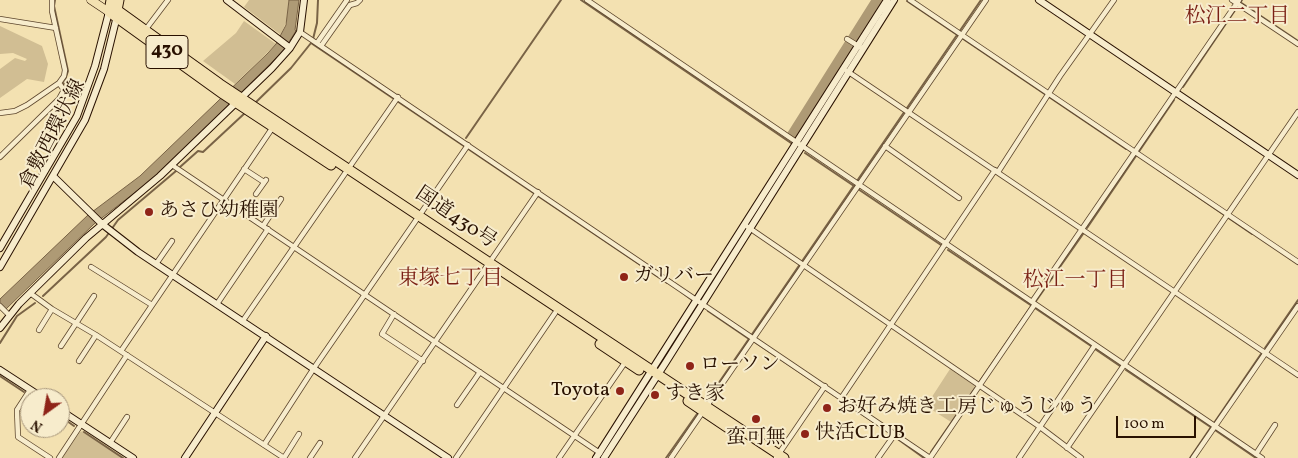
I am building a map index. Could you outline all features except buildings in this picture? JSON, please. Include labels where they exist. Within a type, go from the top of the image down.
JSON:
[{"type":"highway","name":"国道430号","points":[[112,6],[146,29],[226,92]]},
{"type":"highway","name":"国道430号","points":[[112,6],[226,92],[778,457]]},
{"type":"highway","name":"国道430号","points":[[250,108],[273,126],[347,172]]},
{"type":"highway","name":"国道430号","points":[[488,266],[626,361],[654,375]]},
{"type":"main road","points":[[91,0],[112,6]]},
{"type":"street","points":[[0,113],[21,108],[59,84],[65,70],[52,0]]},
{"type":"street","points":[[146,29],[168,0]]},
{"type":"street","points":[[226,0],[289,47]]},
{"type":"street","points":[[0,328],[30,292],[101,223],[172,165],[289,47],[300,32],[304,0]]},
{"type":"street","points":[[316,42],[347,0]]},
{"type":"street","points":[[316,42],[350,5],[357,4],[360,0]]},
{"type":"street","points":[[587,0],[1262,458]]},
{"type":"street","points":[[172,165],[504,388],[602,457],[846,70],[886,0]]},
{"type":"street","points":[[858,46],[894,0]]},
{"type":"street","points":[[910,0],[1226,216],[1298,262]]},
{"type":"street","points":[[671,458],[801,264],[885,146],[906,110],[986,0]]},
{"type":"street","points":[[1039,0],[1298,175]]},
{"type":"street","points":[[842,397],[1114,0]]},
{"type":"street","points":[[1232,0],[1298,44]]},
{"type":"street","points":[[300,32],[824,388],[842,397],[894,436],[930,458],[980,386],[1082,229],[1239,3]]},
{"type":"street","name":"倉敷西環状線","points":[[0,267],[54,177],[85,120],[96,95],[104,69],[112,6]]},
{"type":"street","name":"倉敷西環状線","points":[[0,248],[77,116],[95,66],[112,6]]},
{"type":"street","points":[[0,19],[56,28]]},
{"type":"street","points":[[847,39],[858,46]]},
{"type":"street","points":[[846,70],[1298,374]]},
{"type":"street","points":[[0,157],[59,99],[64,90],[59,84]]},
{"type":"street","points":[[242,322],[397,99]]},
{"type":"street","points":[[1067,448],[1298,112]]},
{"type":"street","points":[[121,351],[273,126]]},
{"type":"street","points":[[885,146],[960,198]]},
{"type":"street","points":[[264,445],[314,368],[467,147]]},
{"type":"street","points":[[244,169],[265,181],[256,194]]},
{"type":"street","points":[[54,177],[110,231],[156,264],[448,458]]},
{"type":"street","points":[[355,458],[537,194]]},
{"type":"street","points":[[263,226],[281,199]]},
{"type":"street","points":[[748,227],[1040,427],[1081,458]]},
{"type":"street","points":[[216,304],[268,229]]},
{"type":"street","points":[[156,264],[172,241]]},
{"type":"street","points":[[91,267],[152,305]]},
{"type":"street","points":[[30,292],[52,310],[96,335],[284,458],[299,434]]},
{"type":"street","points":[[61,346],[94,296]]},
{"type":"street","points":[[0,306],[9,315]]},
{"type":"street","points":[[1193,458],[1298,306]]},
{"type":"street","points":[[39,330],[52,310]]},
{"type":"street","points":[[456,458],[555,313]]},
{"type":"street","points":[[394,314],[382,334],[423,361]]},
{"type":"street","points":[[79,361],[96,335]]},
{"type":"street","points":[[185,458],[266,336]]},
{"type":"street","points":[[1019,458],[1095,345]]},
{"type":"street","points":[[59,458],[127,355]]},
{"type":"street","points":[[559,458],[626,361]]},
{"type":"street","points":[[0,370],[27,388]]},
{"type":"street","points":[[457,405],[480,372]]},
{"type":"street","points":[[778,457],[824,388]]},
{"type":"street","points":[[20,405],[17,410],[18,437],[50,458]]},
{"type":"street","points":[[70,416],[133,458]]},
{"type":"street","points":[[110,443],[127,417]]},
{"type":"street","points":[[1256,454],[1275,425]]},
{"type":"street","points":[[878,458],[894,436]]},
{"type":"street","points":[[310,458],[320,443]]},
{"type":"shaded area","points":[[249,0],[289,0],[288,17],[281,35],[244,7]]},
{"type":"shaded area","points":[[289,0],[299,0],[296,31],[283,51],[159,174],[94,224],[6,309],[0,303],[0,299],[88,215],[140,176],[268,53],[276,44],[286,25]]},
{"type":"shaded area","points":[[244,21],[276,44],[235,84],[203,61],[236,33]]},
{"type":"shaded area","points":[[0,26],[42,46],[48,64],[44,82],[27,79],[0,98],[0,69],[15,58],[25,61],[27,59],[13,53],[0,54]]},
{"type":"shaded area","points":[[950,369],[975,386],[951,422],[926,406]]},
{"type":"shaded area","points":[[83,431],[125,458],[62,458],[80,432]]},
{"type":"waterway","points":[[55,0],[54,6],[68,71],[63,86]]},
{"type":"waterway","points":[[313,39],[317,23],[318,0]]},
{"type":"waterway","points":[[466,138],[561,0]]},
{"type":"waterway","points":[[581,0],[791,143]]},
{"type":"waterway","points":[[792,135],[877,0]]},
{"type":"waterway","points":[[707,400],[981,0]]},
{"type":"waterway","points":[[1183,87],[1242,0]]},
{"type":"waterway","points":[[907,1],[1126,149]]},
{"type":"waterway","points":[[1240,2],[1298,41]]},
{"type":"waterway","points":[[311,43],[667,283]]},
{"type":"waterway","points":[[254,104],[291,68],[311,43]]},
{"type":"waterway","points":[[1087,228],[1174,100]]},
{"type":"waterway","points":[[180,167],[198,151],[203,152],[246,112]]},
{"type":"waterway","points":[[5,150],[14,141]]},
{"type":"waterway","points":[[805,153],[854,186]]},
{"type":"waterway","points":[[1157,169],[1252,234]]},
{"type":"waterway","points":[[43,296],[106,237],[118,220],[176,171]]},
{"type":"waterway","points":[[858,189],[941,245]]},
{"type":"waterway","points":[[1036,301],[1083,234]]},
{"type":"waterway","points":[[948,250],[1032,306]]},
{"type":"waterway","points":[[680,291],[692,300]]},
{"type":"waterway","points":[[1265,348],[1298,300]]},
{"type":"waterway","points":[[0,343],[17,316],[35,303]]},
{"type":"waterway","points":[[980,381],[1032,305]]},
{"type":"waterway","points":[[1035,308],[1091,346]]},
{"type":"waterway","points":[[708,311],[749,339]]},
{"type":"waterway","points":[[753,341],[884,429]]},
{"type":"waterway","points":[[1095,349],[1120,366]]},
{"type":"waterway","points":[[1214,423],[1261,354]]},
{"type":"waterway","points":[[1126,370],[1212,428]]},
{"type":"waterway","points":[[0,376],[20,389]]},
{"type":"waterway","points":[[931,452],[975,388]]},
{"type":"waterway","points":[[666,458],[697,414]]},
{"type":"waterway","points":[[70,423],[74,426]]},
{"type":"waterway","points":[[1190,458],[1211,427]]},
{"type":"waterway","points":[[1215,430],[1256,458]]},
{"type":"waterway","points":[[84,432],[123,458]]},
{"type":"waterway","points":[[888,432],[924,458]]},
{"type":"place","name":"あさひ幼稚園","points":[[149,212]]},
{"type":"place","name":"ガリバー","points":[[624,277]]},
{"type":"place","name":"ローソン","points":[[690,366]]},
{"type":"place","name":"Toyota","points":[[620,391]]},
{"type":"place","name":"すき家","points":[[655,395]]},
{"type":"place","name":"お好み焼き工房じゅうじゅう","points":[[827,408]]},
{"type":"place","name":"蛮可無","points":[[756,419]]},
{"type":"place","name":"快活CLUB","points":[[805,434]]},
{"type":"district","name":"松江二丁目","points":[[1237,18]]},
{"type":"district","name":"東塚七丁目","points":[[450,280]]},
{"type":"district","name":"松江一丁目","points":[[1075,282]]}]
